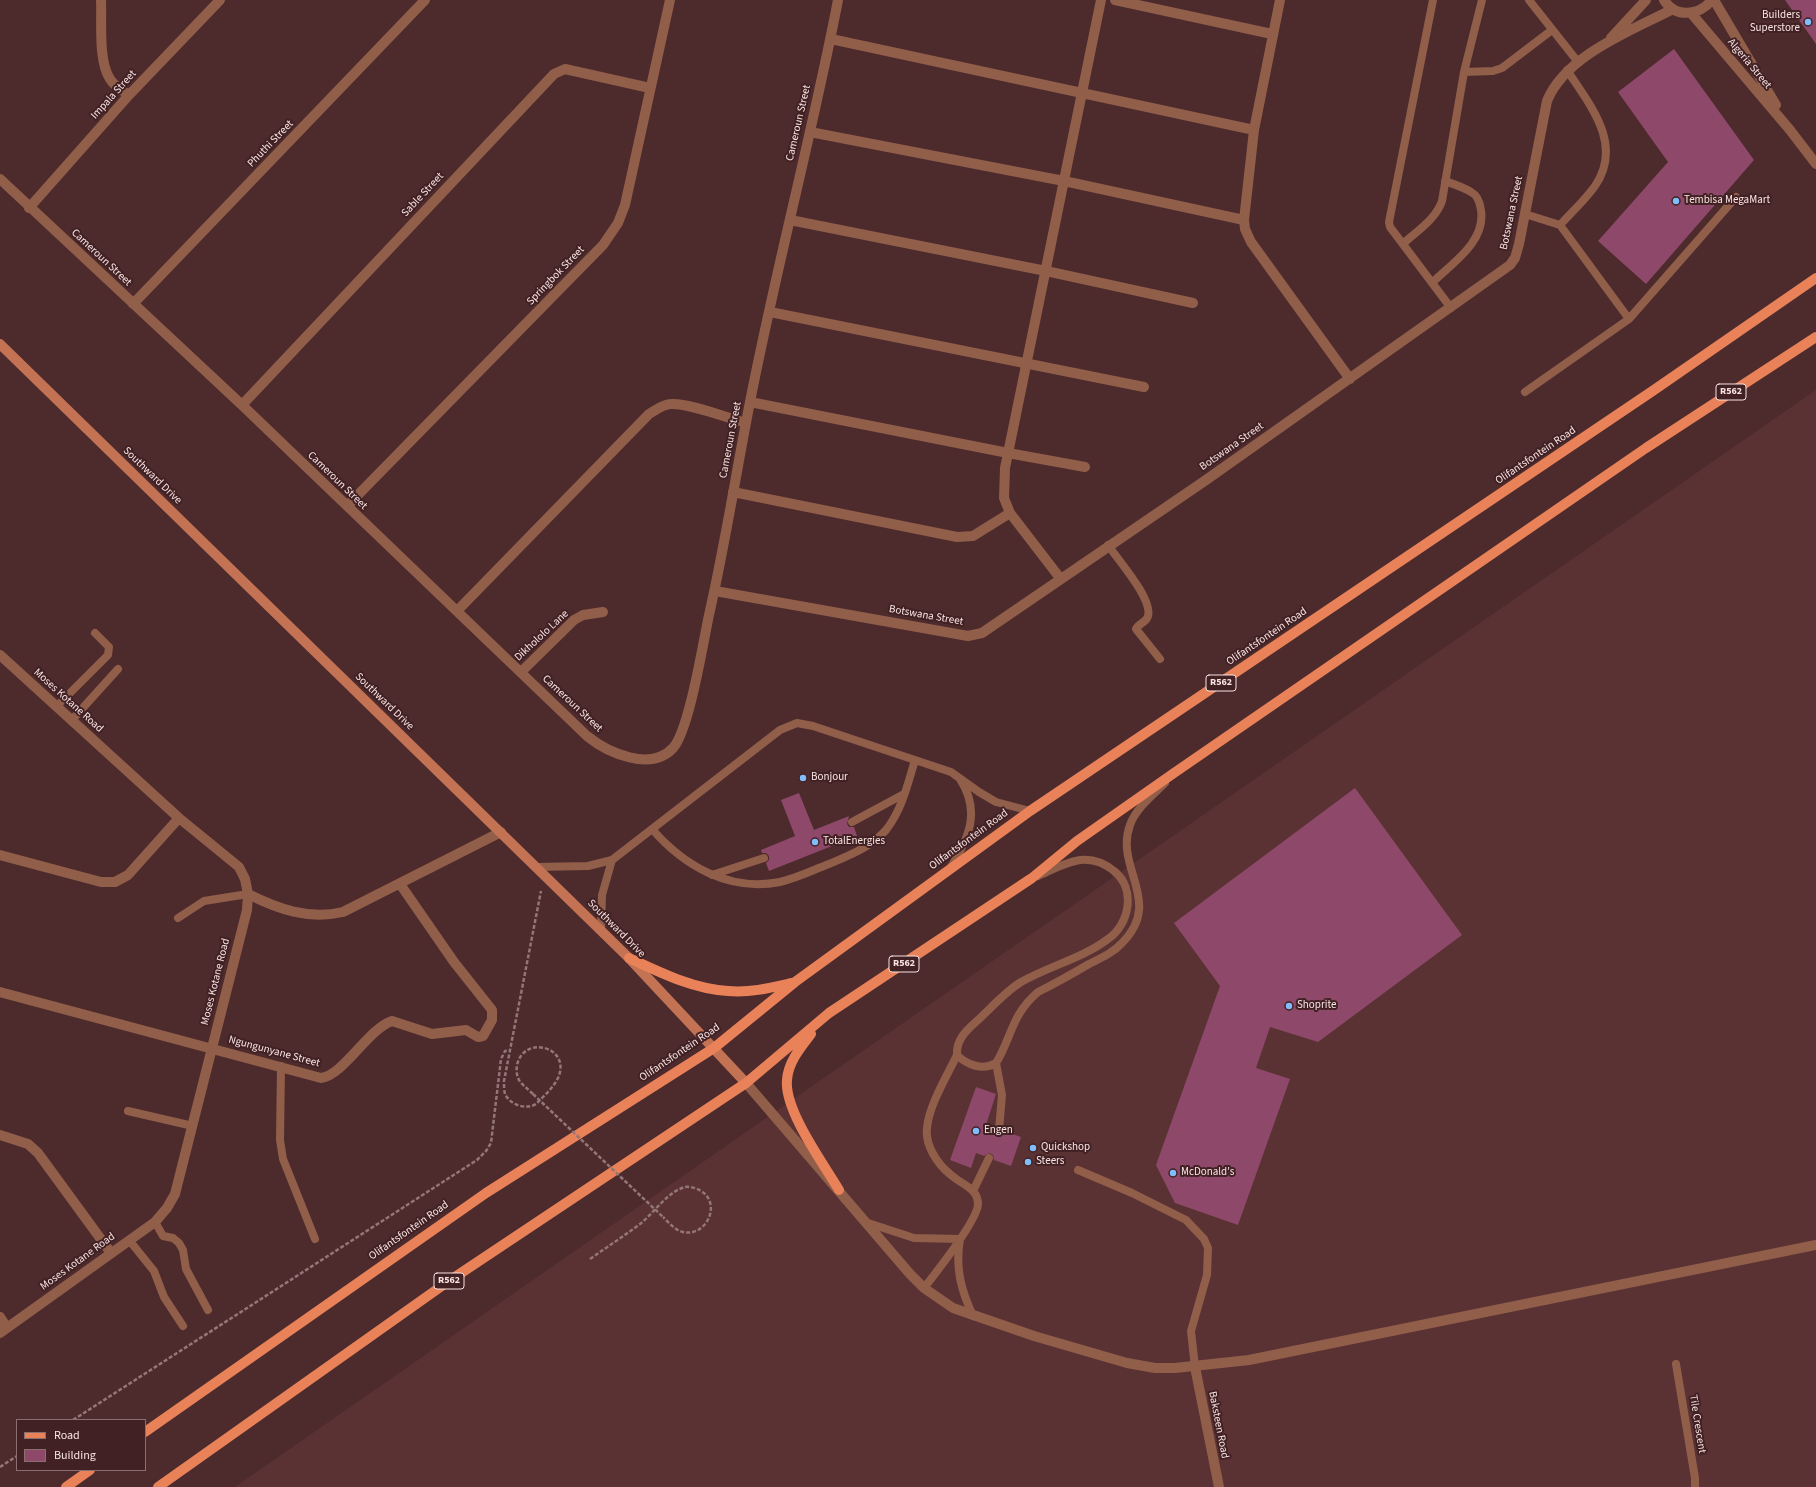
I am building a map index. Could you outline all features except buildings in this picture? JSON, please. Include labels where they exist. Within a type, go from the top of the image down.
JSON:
[{"type":"main road","name":"Olifantsfontein Road","points":[[146,1431],[486,1193],[714,1048],[795,982],[951,867],[1030,811],[1654,390],[1816,278]]},
{"type":"main road","name":"R562","points":[[158,1487],[446,1283],[746,1083],[829,1013],[1032,878],[1077,841],[1174,773],[1646,448],[1816,337]]},
{"type":"main road","name":"Southward Drive","points":[[0,344],[629,958],[746,1083]]},
{"type":"main road","points":[[629,958],[665,974],[713,989],[751,991],[795,982]]},
{"type":"main road","points":[[829,1013],[810,1034],[791,1064],[787,1079],[787,1092],[791,1108],[839,1190]]},
{"type":"main road","points":[[66,1487],[89,1471]]},
{"type":"street","points":[[101,0],[102,52],[107,74],[111,81],[129,96]]},
{"type":"street","name":"Impala Street","points":[[29,208],[129,96],[220,0]]},
{"type":"street","name":"Phuthi Street","points":[[133,304],[426,0]]},
{"type":"street","name":"Springbok Street","points":[[347,506],[597,251],[610,234],[622,214],[625,205],[670,0]]},
{"type":"street","name":"Cameroun Street","points":[[0,179],[29,208],[242,405],[587,736],[602,748],[615,754],[651,759],[663,758],[679,741],[687,715],[715,591],[750,402],[831,38],[838,0]]},
{"type":"street","points":[[1060,578],[1010,513],[1004,498],[1003,483],[1025,364],[1046,271],[1101,0]]},
{"type":"street","points":[[1115,0],[1272,34]]},
{"type":"street","points":[[1280,0],[1254,130],[1244,220],[1245,229],[1251,242],[1350,379]]},
{"type":"street","name":"Botswana Street","points":[[1605,44],[1646,0]]},
{"type":"street","points":[[1664,0],[1673,9],[1682,13],[1691,13]]},
{"type":"street","name":"Algeria Street","points":[[1790,130],[1713,0],[1702,9],[1691,13],[1790,130],[1816,164]]},
{"type":"street","name":"Botswana Street","points":[[715,591],[972,636],[982,633],[1060,578],[1206,480],[1451,308],[1513,262],[1519,244],[1547,102],[1552,90],[1567,70],[1578,62],[1605,44],[1673,9]]},
{"type":"street","points":[[831,38],[1254,130]]},
{"type":"street","name":"Sable Street","points":[[242,405],[554,74],[565,69],[650,88]]},
{"type":"street","points":[[810,132],[1064,182],[1244,220]]},
{"type":"street","points":[[790,220],[1046,271],[1193,303]]},
{"type":"street","points":[[770,312],[1144,387]]},
{"type":"street","points":[[750,402],[1008,454],[1085,467]]},
{"type":"street","points":[[457,611],[649,414],[661,406],[681,404],[746,423]]},
{"type":"street","points":[[733,492],[957,537],[973,536],[1010,513]]},
{"type":"street","name":"Dikhololo Lane","points":[[521,672],[574,620],[583,615],[603,612]]},
{"type":"street","name":"Moses Kotane Road","points":[[0,656],[179,818],[239,867],[245,879],[248,894],[247,910],[176,1194],[155,1222],[4,1330]]},
{"type":"street","points":[[0,855],[101,882],[115,882],[128,875],[179,818]]},
{"type":"street","points":[[248,894],[285,910],[322,915],[348,910],[501,832]]},
{"type":"street","name":"Ngungunyane Street","points":[[0,992],[281,1066],[314,1077],[324,1078],[348,1059],[384,1024],[392,1021],[432,1034],[466,1030],[478,1037],[483,1036],[493,1016],[492,1010],[454,962],[400,884]]},
{"type":"street","points":[[746,1083],[865,1222],[924,1288],[953,1308],[973,1316],[1127,1363],[1155,1368],[1195,1367],[1249,1360],[1816,1245]]},
{"type":"street","points":[[0,1135],[28,1144],[38,1154],[111,1253]]},
{"type":"street","points":[[0,1317],[4,1330]]},
{"type":"street","name":"Baksteen Road","points":[[1195,1367],[1219,1487]]},
{"type":"lane","points":[[1433,0],[1389,222],[1390,227],[1404,243],[1432,284],[1451,308]]},
{"type":"lane","points":[[1404,243],[1431,219],[1439,209],[1464,72],[1482,0]]},
{"type":"lane","points":[[1529,0],[1578,62]]},
{"type":"lane","points":[[1464,72],[1493,71],[1502,68],[1552,30]]},
{"type":"lane","points":[[1560,225],[1595,186],[1606,157],[1605,142],[1600,120],[1567,70]]},
{"type":"lane","points":[[1432,284],[1474,242],[1480,230],[1482,218],[1478,199],[1471,192],[1445,181]]},
{"type":"lane","points":[[1526,392],[1629,319],[1736,197]]},
{"type":"lane","points":[[1525,214],[1560,225],[1629,319]]},
{"type":"lane","points":[[1108,546],[1146,601],[1149,614],[1148,618],[1136,629],[1160,659]]},
{"type":"lane","points":[[56,707],[108,655],[109,647],[95,633]]},
{"type":"lane","points":[[71,721],[118,669]]},
{"type":"lane","points":[[537,867],[588,866],[612,860],[780,730],[797,723],[813,726],[957,774],[979,792],[996,802],[1030,811]]},
{"type":"lane","points":[[652,829],[675,853],[699,869],[712,875],[746,883],[775,883],[795,878],[851,855],[876,839],[886,829],[901,804],[915,760]]},
{"type":"lane","points":[[957,1055],[979,1067],[989,1067],[996,1063],[1024,1005],[1038,992],[1112,952],[1122,943],[1133,929],[1138,914],[1140,897],[1127,852],[1128,831],[1140,809],[1174,773]]},
{"type":"lane","points":[[951,867],[966,842],[972,820],[970,805],[965,788],[957,774]]},
{"type":"lane","points":[[852,822],[904,794]]},
{"type":"lane","points":[[712,875],[764,858]]},
{"type":"lane","points":[[924,1288],[960,1240],[977,1211],[977,1198],[973,1191],[950,1175],[932,1153],[927,1140],[928,1121],[957,1055],[958,1044],[964,1034],[1009,991],[1028,979],[1103,943],[1119,928],[1125,917],[1128,896],[1124,882],[1116,872],[1101,863],[1084,859],[1074,860],[1032,878]]},
{"type":"lane","points":[[601,931],[602,895],[612,860]]},
{"type":"lane","points":[[178,918],[204,902],[248,894]]},
{"type":"lane","points":[[996,1063],[1002,1095],[999,1130]]},
{"type":"lane","points":[[281,1066],[280,1140],[283,1159],[315,1239]]},
{"type":"lane","points":[[128,1111],[193,1126]]},
{"type":"lane","points":[[973,1191],[989,1158]]},
{"type":"lane","points":[[1078,1170],[1132,1193],[1186,1220],[1204,1239],[1208,1248],[1207,1275],[1191,1331],[1195,1367]]},
{"type":"lane","points":[[155,1222],[163,1236],[173,1238],[179,1243],[186,1269],[208,1310]]},
{"type":"lane","points":[[865,1222],[914,1238],[960,1240]]},
{"type":"lane","points":[[129,1240],[154,1271],[164,1297],[183,1326]]},
{"type":"lane","points":[[960,1240],[957,1267],[965,1297],[973,1316]]},
{"type":"lane","name":"Tile Crescent","points":[[1676,1364],[1695,1478],[1695,1487]]},
{"type":"path","points":[[544,874],[504,1081],[505,1094],[509,1100],[521,1106],[532,1106],[536,1104],[555,1083],[561,1069],[557,1056],[547,1048],[534,1047],[528,1049],[519,1060],[516,1072],[521,1083],[533,1094],[663,1218],[677,1230],[684,1232],[698,1230],[709,1220],[711,1214],[709,1200],[705,1194],[699,1190],[687,1186],[681,1188],[668,1197],[640,1223],[590,1259]]},
{"type":"path","points":[[0,1467],[16,1457]]},
{"type":"shaded area","points":[[1816,390],[1816,1487],[235,1487],[821,1080]]},
{"type":"place","name":"Builders Superstore","points":[[1808,22]]},
{"type":"place","name":"Tembisa MegaMart","points":[[1676,201]]},
{"type":"place","name":"Bonjour","points":[[803,778]]},
{"type":"place","name":"TotalEnergies","points":[[815,842]]},
{"type":"place","name":"Shoprite","points":[[1289,1006]]},
{"type":"place","name":"Engen","points":[[976,1131]]},
{"type":"place","name":"Quickshop","points":[[1033,1148]]},
{"type":"place","name":"Steers","points":[[1028,1162]]},
{"type":"place","name":"McDonald's","points":[[1173,1173]]}]
